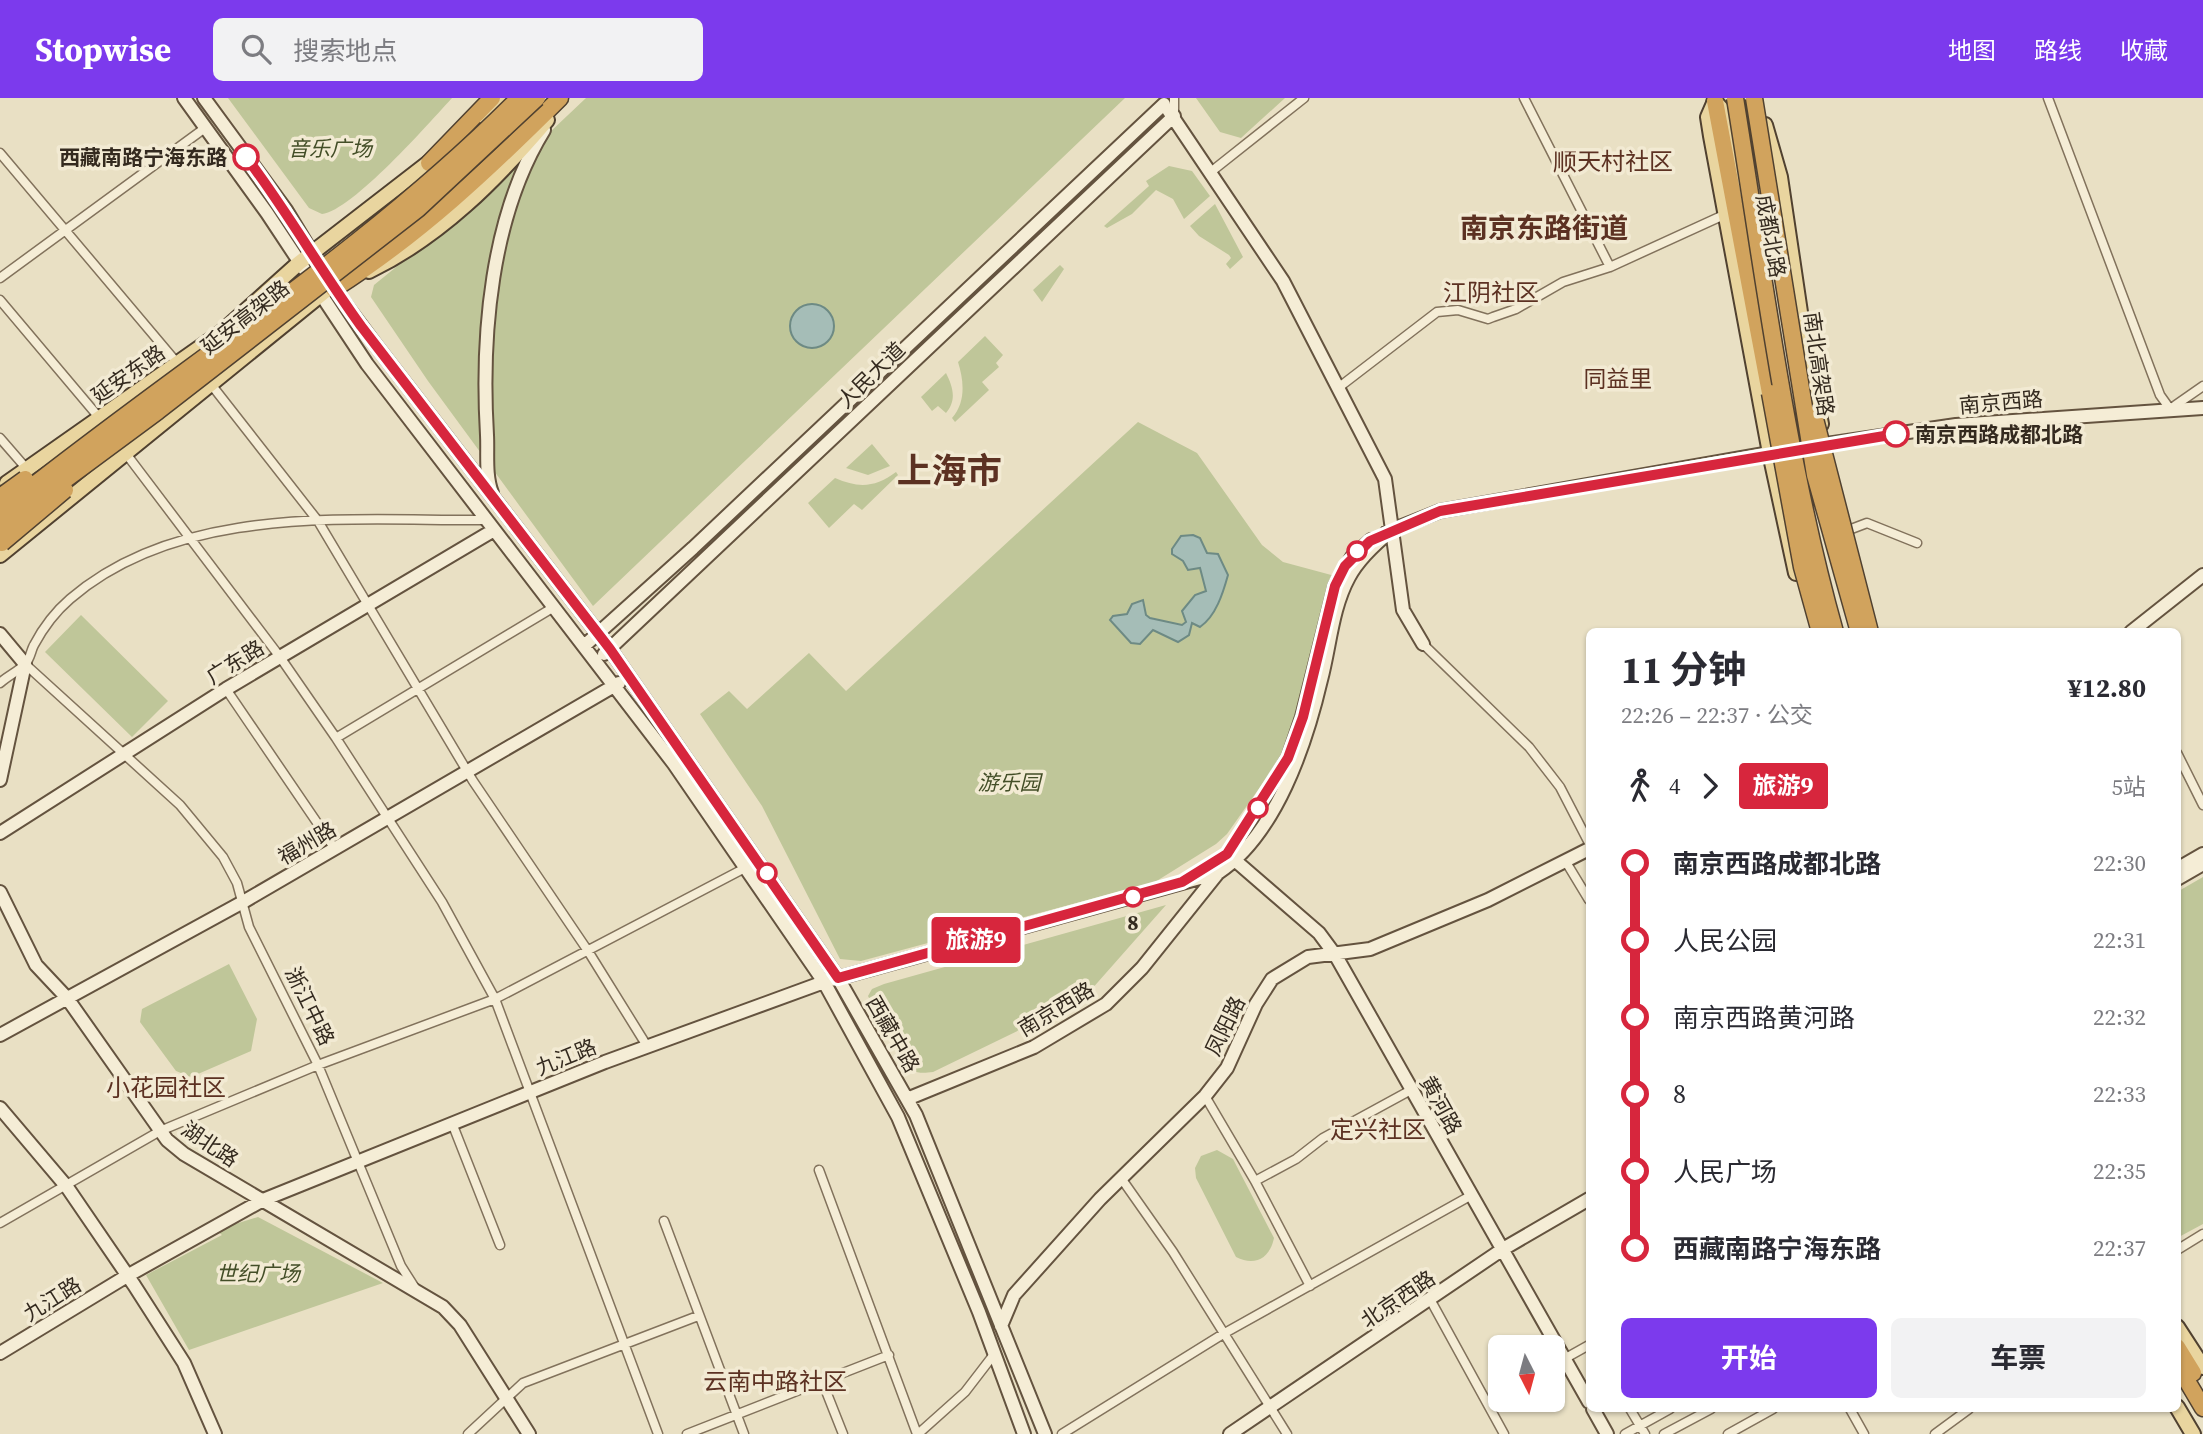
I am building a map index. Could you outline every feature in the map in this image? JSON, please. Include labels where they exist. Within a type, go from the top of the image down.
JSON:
[{"type":"highway","points":[[429,163],[492,98]]},
{"type":"highway","points":[[0,497],[129,407],[414,185],[505,98]]},
{"type":"highway","name":"延安高架路","points":[[0,512],[394,212],[459,156],[519,98]]},
{"type":"highway","name":"延安高架路","points":[[0,528],[158,411],[418,209],[539,98]]},
{"type":"highway","name":"南北高架路","points":[[1735,98],[1790,456],[1834,628]]},
{"type":"highway","name":"南北高架路","points":[[1754,98],[1815,475],[1859,627]]},
{"type":"highway","points":[[1715,99],[1798,565],[1819,628]]},
{"type":"highway","points":[[329,290],[384,257],[475,183],[562,100]]},
{"type":"highway","points":[[1768,139],[1774,189],[1811,398],[1836,506],[1869,628]]},
{"type":"highway","points":[[0,542],[158,411]]},
{"type":"highway","points":[[1789,504],[1790,456]]},
{"type":"highway","points":[[1815,475],[1836,506]]},
{"type":"highway","points":[[1798,565],[1829,611]]},
{"type":"highway","points":[[1854,570],[1859,627]]},
{"type":"highway","points":[[2181,1353],[2203,1390]]},
{"type":"highway","points":[[2181,1371],[2203,1408]]},
{"type":"main road","name":"延安东路","points":[[429,163],[480,98]]},
{"type":"main road","name":"延安东路","points":[[0,488],[178,365],[249,310],[299,263],[429,163],[505,98]]},
{"type":"main road","points":[[0,555],[210,382],[329,290],[446,190],[539,98]]},
{"type":"main road","name":"成都北路","points":[[1759,98],[1768,139],[1761,165],[1807,399],[1820,445]]},
{"type":"main road","points":[[1715,99],[1708,117],[1769,450],[1811,628]]},
{"type":"main road","name":"成都北路","points":[[1715,99],[1725,114],[1737,166],[1790,456],[1803,543],[1826,628]]},
{"type":"main road","points":[[329,290],[400,256],[454,216],[485,189],[562,100]]},
{"type":"main road","points":[[1768,139],[1780,177],[1820,445],[1836,506],[1859,627]]},
{"type":"main road","points":[[1807,399],[1808,365]]},
{"type":"main road","points":[[1769,450],[1782,421]]},
{"type":"main road","points":[[0,542],[77,477],[124,452]]},
{"type":"main road","name":"延安东路","points":[[0,504],[43,457]]},
{"type":"main road","points":[[1836,506],[1876,628]]},
{"type":"main road","points":[[1798,565],[1803,543]]},
{"type":"main road","points":[[2181,1333],[2203,1367]]},
{"type":"main road","points":[[2180,1412],[2193,1434]]},
{"type":"street","points":[[184,98],[299,263],[329,290]]},
{"type":"street","points":[[204,98],[286,210],[313,254],[329,290]]},
{"type":"street","points":[[1212,171],[1304,98]]},
{"type":"street","points":[[1524,98],[1610,267]]},
{"type":"street","points":[[2048,98],[2160,395],[2170,409],[2203,386]]},
{"type":"street","points":[[495,500],[488,475],[484,374],[494,282],[513,192],[530,153],[562,100]]},
{"type":"street","points":[[1166,100],[1283,281],[1385,479],[1403,610],[1423,644],[1530,747],[1560,787],[1586,837]]},
{"type":"street","name":"人民大道","points":[[584,646],[694,548],[1166,100]]},
{"type":"street","name":"人民大道","points":[[595,662],[1174,116]]},
{"type":"street","points":[[0,278],[205,128]]},
{"type":"street","points":[[0,153],[178,365]]},
{"type":"street","points":[[1338,388],[1437,312],[1458,310],[1488,319],[1516,309],[1563,282],[1610,267],[1726,214]]},
{"type":"street","name":"西藏中路","points":[[329,290],[610,649],[838,978],[907,1099],[1002,1324],[1045,1434]]},
{"type":"street","name":"西藏中路","points":[[329,290],[367,364],[674,764],[824,982],[898,1117],[995,1353],[1024,1434]]},
{"type":"street","points":[[0,300],[100,419],[280,657],[389,818],[442,902],[495,999],[658,1434]]},
{"type":"street","points":[[210,382],[318,521],[467,771],[588,951],[647,1046]]},
{"type":"street","name":"南京西路","points":[[907,1099],[1034,1047],[1106,1004],[1142,968],[1232,857],[1295,742],[1339,576],[1362,546],[1392,530],[1440,511],[1769,450],[1790,456],[1820,445],[1956,425],[2203,408]]},
{"type":"street","points":[[0,438],[26,468]]},
{"type":"street","points":[[0,780],[25,664],[39,637],[70,599],[122,566],[189,538],[230,529],[318,521],[490,525]]},
{"type":"street","points":[[1846,531],[1867,523],[1917,543]]},
{"type":"street","name":"广东路","points":[[0,833],[226,690],[368,605],[490,525]]},
{"type":"street","points":[[2136,628],[2203,575]]},
{"type":"street","points":[[336,738],[554,607]]},
{"type":"street","name":"浙江中路","points":[[0,634],[25,664],[127,753],[186,810],[214,845],[237,883],[249,927],[317,1065],[401,1266],[417,1290],[443,1307],[460,1325],[529,1434]]},
{"type":"street","points":[[0,683],[25,664]]},
{"type":"street","name":"福州路","points":[[0,1035],[243,902],[629,678]]},
{"type":"street","points":[[226,690],[335,849]]},
{"type":"street","points":[[2181,761],[2203,805]]},
{"type":"street","name":"凤阳路","points":[[995,1353],[1002,1324],[1014,1295],[1121,1178],[1205,1096],[1227,1068],[1256,1004],[1272,979],[1308,957],[1336,956],[1370,950],[1488,900],[1586,851]]},
{"type":"street","points":[[2181,867],[2203,854]]},
{"type":"street","name":"九江路","points":[[1182,882],[1232,857]]},
{"type":"street","name":"黄河路","points":[[1232,857],[1320,933],[1336,956],[1551,1335]]},
{"type":"street","points":[[1566,862],[1586,895]]},
{"type":"street","points":[[2181,876],[2203,864]]},
{"type":"street","points":[[0,1223],[160,1131],[317,1065],[495,999],[746,868]]},
{"type":"street","name":"九江路","points":[[0,1353],[127,1276],[263,1200],[452,1122],[647,1046],[824,982],[1218,873]]},
{"type":"street","name":"湖北路","points":[[0,892],[36,965],[66,998],[160,1131],[184,1154],[417,1290]]},
{"type":"street","points":[[1255,1181],[1296,1159],[1323,1138],[1411,1090]]},
{"type":"street","points":[[1205,1096],[1255,1181],[1310,1286]]},
{"type":"street","points":[[0,1108],[66,1187],[127,1276],[184,1363],[215,1434]]},
{"type":"street","points":[[452,1122],[500,1244]]},
{"type":"street","points":[[819,1170],[917,1434],[965,1392],[995,1353]]},
{"type":"street","points":[[1121,1178],[1173,1252],[1287,1434]]},
{"type":"street","points":[[1062,1434],[1223,1334],[1470,1196]]},
{"type":"street","name":"北京西路","points":[[1230,1434],[1431,1301],[1503,1249],[1586,1201]]},
{"type":"street","points":[[664,1221],[744,1434]]},
{"type":"street","points":[[2181,1248],[2203,1234]]},
{"type":"street","points":[[1431,1301],[1504,1434]]},
{"type":"street","points":[[468,1434],[523,1383],[698,1317]]},
{"type":"street","points":[[1565,1358],[1586,1347]]},
{"type":"street","points":[[687,1434],[889,1355]]},
{"type":"street","name":"黄河路","points":[[1565,1360],[1583,1379]]},
{"type":"street","points":[[822,1381],[843,1434]]},
{"type":"street","points":[[1594,1412],[1607,1434]]},
{"type":"street","points":[[1632,1412],[1645,1434]]},
{"type":"street","points":[[1625,1434],[1665,1412]]},
{"type":"street","points":[[1664,1434],[1705,1412]]},
{"type":"street","points":[[1728,1434],[1768,1412]]},
{"type":"street","points":[[1852,1412],[1864,1434]]},
{"type":"street","points":[[1935,1434],[1965,1412]]},
{"type":"green space","name":"音乐广场","points":[[228,98],[452,98],[371,182],[352,198],[322,214],[309,208]]},
{"type":"green space","points":[[586,98],[1125,98],[593,606],[428,381],[371,297],[374,285],[475,203]]},
{"type":"green space","points":[[1196,98],[1285,98],[1241,138],[1220,132]]},
{"type":"green space","points":[[1169,166],[1192,171],[1210,196],[1184,219],[1173,199],[1156,190],[1132,214],[1107,228],[1104,226],[1149,186],[1146,181]]},
{"type":"green space","points":[[1215,204],[1243,257],[1230,269],[1226,264],[1231,258],[1229,255],[1199,236],[1190,226]]},
{"type":"green space","points":[[1060,265],[1064,269],[1042,302],[1033,290]]},
{"type":"green space","points":[[985,336],[1003,355],[996,363],[999,367],[982,382],[989,390],[955,422],[952,418],[962,398],[962,377],[958,362]]},
{"type":"green space","points":[[946,373],[952,388],[952,403],[946,413],[938,406],[932,411],[921,397]]},
{"type":"green space","name":"游乐园","points":[[1138,422],[1197,453],[1262,545],[1283,562],[1335,576],[1298,714],[1279,760],[1227,834],[1216,844],[1155,882],[861,961],[840,959],[762,806],[700,714],[729,691],[747,709],[809,653],[846,691]]},
{"type":"green space","points":[[872,444],[890,466],[868,475],[846,468]]},
{"type":"green space","points":[[896,472],[898,475],[862,510],[854,504],[829,528],[808,503],[835,478],[851,484],[866,485],[881,481]]},
{"type":"green space","points":[[81,615],[168,701],[132,737],[45,652]]},
{"type":"green space","points":[[2203,877],[2203,1224],[2181,1236],[2181,890]]},
{"type":"green space","points":[[1166,905],[1083,999],[933,1072],[916,1072],[902,1062],[868,996],[872,989],[884,984]]},
{"type":"green space","points":[[229,964],[257,1019],[251,1051],[191,1077],[176,1071],[140,1022],[142,1009]]},
{"type":"green space","points":[[1217,1150],[1233,1159],[1274,1238],[1269,1251],[1261,1259],[1249,1261],[1236,1257],[1196,1178],[1195,1168],[1201,1156]]},
{"type":"green space","name":"世纪广场","points":[[258,1217],[383,1283],[189,1350],[146,1275],[222,1235],[216,1230]]},
{"type":"water","points":[[812,304],[827,311],[834,326],[827,341],[812,348],[797,341],[790,326],[797,311]]},
{"type":"water","points":[[1193,535],[1200,538],[1207,553],[1218,554],[1228,575],[1215,610],[1200,627],[1192,623],[1189,635],[1178,642],[1153,630],[1140,644],[1131,643],[1110,620],[1113,616],[1127,614],[1132,604],[1143,600],[1146,615],[1150,618],[1182,625],[1186,622],[1182,611],[1195,595],[1206,591],[1200,568],[1188,570],[1183,561],[1172,554],[1172,549],[1181,536]]},
{"type":"bus line","name":"旅游9","points":[[246,157],[286,210],[334,289],[361,326],[610,649],[838,978],[1182,882],[1227,854],[1266,797],[1295,742],[1339,576],[1362,546],[1382,534],[1440,511],[1584,488],[1786,450],[1896,434]]},
{"type":"place","name":"西藏南路宁海东路","points":[[246,157]]},
{"type":"place","name":"南京西路成都北路","points":[[1896,434]]},
{"type":"place","name":"8","points":[[1133,897]]},
{"type":"district","name":"顺天村社区","points":[[1613,161]]},
{"type":"district","name":"南京东路街道","points":[[1544,228]]},
{"type":"district","name":"江阴社区","points":[[1491,292]]},
{"type":"district","name":"同益里","points":[[1618,379]]},
{"type":"district","name":"上海市","points":[[949,471]]},
{"type":"district","name":"小花园社区","points":[[166,1087]]},
{"type":"district","name":"定兴社区","points":[[1378,1129]]},
{"type":"district","name":"云南中路社区","points":[[775,1381]]}]
